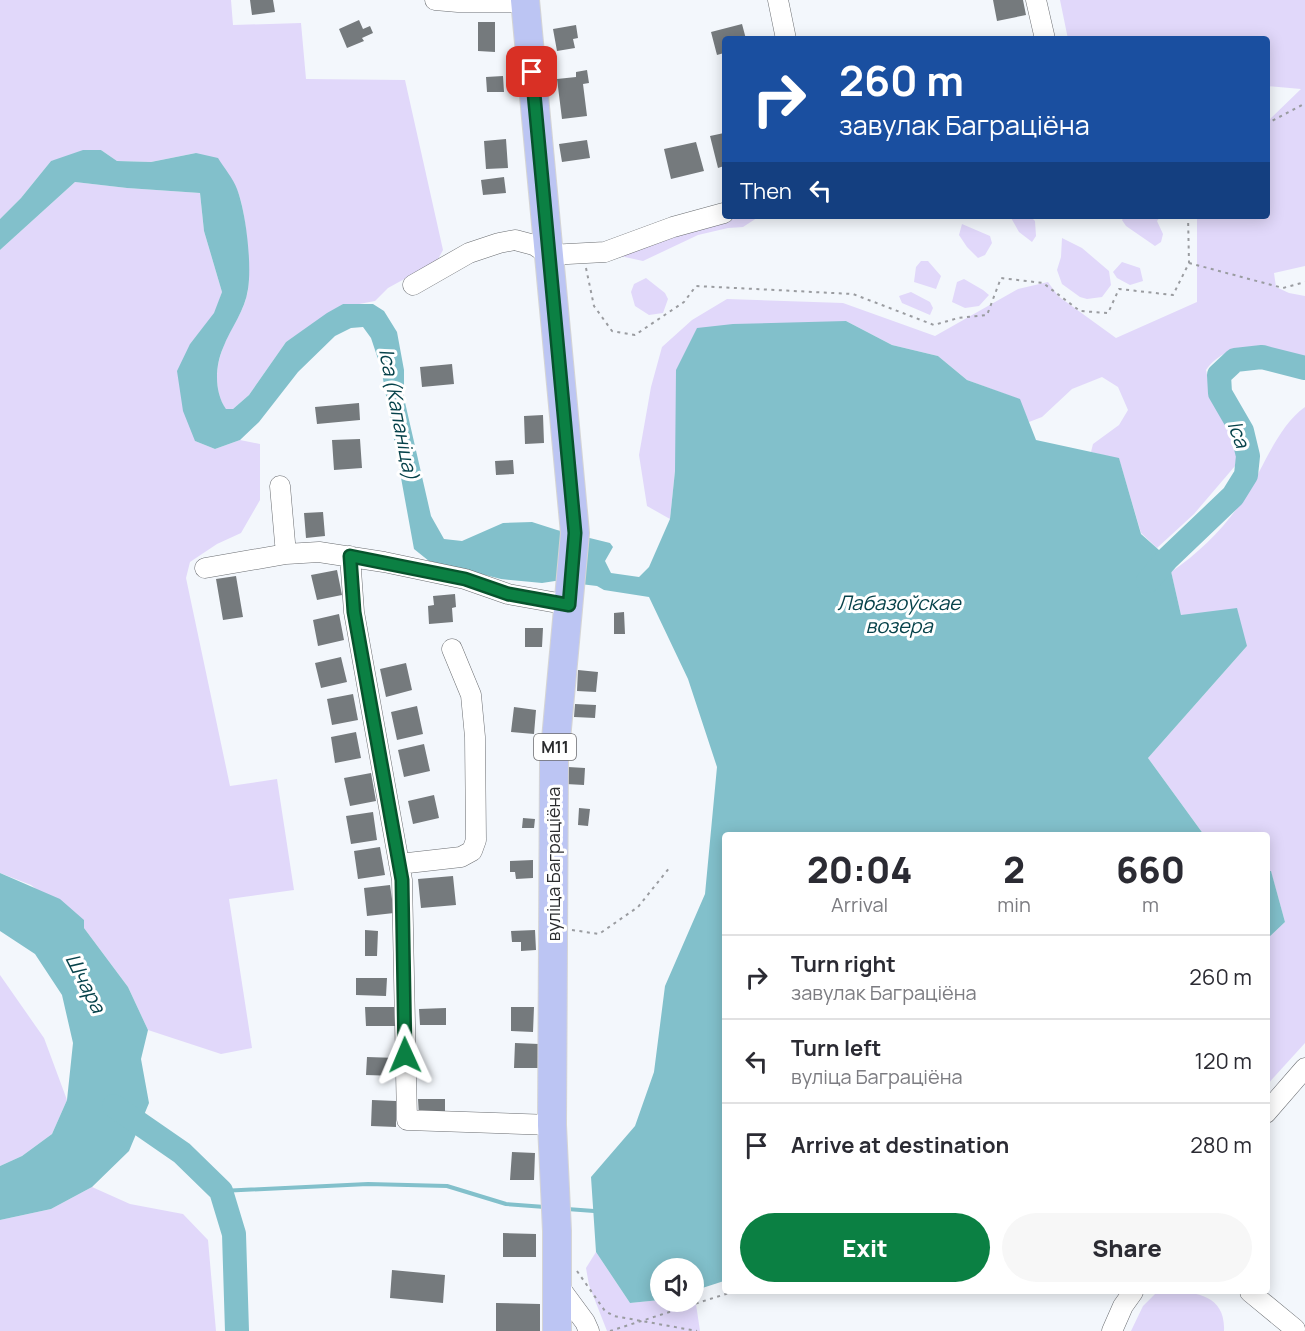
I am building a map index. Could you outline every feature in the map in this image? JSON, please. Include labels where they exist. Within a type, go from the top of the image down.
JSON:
[{"type":"highway","name":"вуліца Баграціёна","points":[[525,1],[575,533],[554,761],[552,1125],[557,1231],[565,1275],[557,1331]]},
{"type":"street","points":[[435,0],[525,1]]},
{"type":"street","points":[[778,0],[785,36]]},
{"type":"street","points":[[1036,0],[1044,36]]},
{"type":"street","points":[[413,285],[469,253],[499,243],[515,240],[534,245],[549,255],[604,252],[673,227],[722,214]]},
{"type":"street","points":[[280,486],[286,554]]},
{"type":"street","points":[[205,568],[286,554],[319,552],[465,579],[508,594],[570,595]]},
{"type":"street","points":[[350,556],[354,612],[402,880],[407,1120],[552,1125]]},
{"type":"street","points":[[399,864],[461,857],[472,851],[476,840],[475,737],[471,696],[452,649]]},
{"type":"street","points":[[1270,1108],[1305,1068]]},
{"type":"street","points":[[565,1275],[589,1331]]},
{"type":"street","points":[[1112,1331],[1123,1306],[1132,1294]]},
{"type":"street","points":[[1253,1294],[1298,1327]]},
{"type":"path","points":[[1270,122],[1305,105]]},
{"type":"path","points":[[584,253],[594,306],[612,331],[635,335],[684,302],[696,286],[853,294],[934,325],[958,318],[987,315],[1001,278],[1043,283],[1080,311],[1108,313],[1119,289],[1173,295],[1189,263],[1188,219]]},
{"type":"path","points":[[1189,263],[1282,288],[1305,282]]},
{"type":"path","points":[[564,929],[599,934],[639,907],[670,867]]},
{"type":"path","points":[[565,1275],[605,1311],[614,1316],[697,1331]]},
{"type":"path","points":[[610,1331],[726,1294]]},
{"type":"shaded area","points":[[0,0],[231,0],[233,25],[301,23],[306,79],[405,80],[443,250],[437,261],[388,288],[375,301],[354,305],[343,304],[286,342],[249,395],[233,409],[226,409],[219,395],[218,363],[226,340],[244,305],[249,280],[245,224],[237,190],[225,176],[196,153],[151,162],[117,161],[101,150],[51,161],[21,198],[0,219]]},
{"type":"shaded area","points":[[1060,0],[1305,0],[1305,266],[1274,273],[1276,287],[1289,293],[1305,296],[1305,356],[1265,349],[1239,349],[1216,360],[1206,370],[1213,396],[1234,439],[1237,456],[1235,466],[1194,514],[1157,548],[1141,533],[1119,459],[1091,452],[1093,444],[1119,425],[1128,410],[1118,387],[1102,377],[1072,389],[1042,417],[1029,422],[1019,399],[967,380],[938,356],[892,345],[846,321],[675,471],[670,519],[647,506],[639,455],[651,387],[662,347],[692,320],[727,299],[843,303],[935,336],[1018,289],[1048,282],[1058,296],[1116,338],[1197,302],[1197,219],[1270,219],[1270,119],[1301,89],[1270,86],[1270,36],[1067,36]]},
{"type":"shaded area","points":[[75,182],[200,193],[204,231],[222,292],[215,313],[190,344],[195,441],[215,449],[240,440],[260,444],[260,500],[241,533],[217,544],[190,562],[186,578],[230,786],[277,779],[294,890],[229,899],[252,1048],[221,1054],[148,1030],[128,987],[84,928],[31,885],[0,873],[0,250]]},
{"type":"shaded area","points":[[734,219],[755,219],[743,227],[698,235],[643,261],[611,254],[675,233]]},
{"type":"shaded area","points":[[1012,219],[1033,219],[1035,221],[1036,236],[1032,242],[1019,232]]},
{"type":"shaded area","points":[[1159,219],[1157,221],[1163,234],[1161,242],[1155,246],[1126,226],[1122,220]]},
{"type":"shaded area","points":[[962,224],[990,236],[992,243],[985,255],[978,258],[967,247],[959,235]]},
{"type":"shaded area","points":[[1062,238],[1082,248],[1109,271],[1111,285],[1102,297],[1087,299],[1080,297],[1062,284],[1057,270],[1061,257]]},
{"type":"shaded area","points":[[921,261],[928,261],[941,276],[936,289],[914,282],[916,267]]},
{"type":"shaded area","points":[[1122,262],[1140,268],[1143,281],[1130,285],[1117,278],[1113,272]]},
{"type":"shaded area","points":[[646,278],[665,293],[668,299],[663,313],[649,315],[635,306],[631,292],[634,284]]},
{"type":"shaded area","points":[[964,279],[989,295],[979,306],[965,308],[952,302],[957,282]]},
{"type":"shaded area","points":[[911,292],[930,302],[933,308],[930,315],[902,303],[899,296]]},
{"type":"shaded area","points":[[1305,407],[1305,1043],[1270,1082],[1270,936],[1285,922],[1270,872],[1270,832],[1202,832],[1148,758],[1247,646],[1181,615],[1171,572],[1204,546],[1232,515],[1287,424]]},
{"type":"shaded area","points":[[0,975],[44,1038],[67,1100],[52,1134],[22,1156],[0,1166]]},
{"type":"shaded area","points":[[92,1187],[130,1204],[183,1214],[208,1240],[216,1331],[0,1331],[0,1220],[51,1209]]},
{"type":"shaded area","points":[[596,1252],[630,1303],[650,1301],[650,1312],[697,1312],[700,1331],[607,1331],[589,1285],[586,1268]]},
{"type":"shaded area","points":[[1155,1294],[1202,1296],[1212,1300],[1219,1307],[1224,1331],[1131,1331],[1143,1306]]},
{"type":"water","name":"Лабазоўскае возера","points":[[83,150],[101,150],[117,161],[151,162],[196,153],[218,158],[237,189],[249,252],[248,289],[244,305],[226,340],[218,363],[219,395],[226,409],[233,409],[249,395],[286,342],[343,304],[373,304],[384,311],[397,332],[404,370],[404,398],[431,516],[444,539],[462,541],[503,523],[532,522],[610,543],[613,547],[605,561],[611,573],[639,577],[649,567],[670,519],[675,471],[676,370],[697,328],[733,324],[846,321],[892,345],[938,356],[967,380],[1020,399],[1036,440],[1119,458],[1141,534],[1168,558],[1181,615],[1237,608],[1247,646],[1148,758],[1202,832],[722,832],[722,1282],[704,1287],[704,1258],[650,1258],[650,1301],[630,1303],[596,1252],[591,1177],[635,1126],[654,1072],[665,986],[705,894],[717,767],[688,679],[649,597],[604,590],[597,586],[555,581],[542,583],[501,579],[429,561],[414,549],[381,368],[371,338],[363,327],[351,328],[335,336],[298,372],[259,422],[240,440],[215,449],[195,441],[183,411],[177,371],[190,344],[214,313],[222,292],[204,231],[200,193],[75,182],[0,250],[0,219],[21,198],[51,161]]},
{"type":"water","points":[[1270,871],[1271,871],[1285,922],[1270,936]]},
{"type":"water","name":"Шчара","points":[[0,873],[60,899],[84,920],[84,928],[128,987],[148,1030],[141,1059],[149,1103],[129,1151],[92,1187],[51,1209],[0,1220],[0,1166],[22,1156],[52,1134],[67,1100],[73,1043],[62,995],[35,954],[0,931]]},
{"type":"building","points":[[250,0],[273,0],[275,12],[252,15]]},
{"type":"building","points":[[993,0],[1023,0],[1026,15],[997,21]]},
{"type":"building","points":[[359,20],[363,29],[370,26],[373,33],[362,38],[364,41],[347,48],[339,29]]},
{"type":"building","points":[[478,22],[495,22],[495,52],[478,51]]},
{"type":"building","points":[[742,24],[745,36],[722,36],[722,54],[717,55],[711,32]]},
{"type":"building","points":[[576,25],[578,38],[573,39],[575,48],[557,51],[553,29]]},
{"type":"building","points":[[587,70],[589,83],[583,84],[587,116],[562,119],[557,79],[576,77],[576,72]]},
{"type":"building","points":[[503,76],[504,92],[487,92],[486,77]]},
{"type":"building","points":[[722,133],[722,167],[718,168],[710,136]]},
{"type":"building","points":[[506,139],[508,168],[486,169],[484,141]]},
{"type":"building","points":[[587,140],[590,158],[562,162],[559,144]]},
{"type":"building","points":[[696,142],[704,171],[671,179],[664,149]]},
{"type":"building","points":[[504,177],[506,193],[483,195],[481,180]]},
{"type":"building","points":[[452,364],[454,384],[422,387],[420,367]]},
{"type":"building","points":[[359,403],[360,420],[317,424],[315,407]]},
{"type":"building","points":[[543,415],[544,443],[525,444],[524,416]]},
{"type":"building","points":[[360,439],[362,468],[334,470],[332,440]]},
{"type":"building","points":[[513,460],[514,474],[496,475],[495,461]]},
{"type":"building","points":[[323,512],[325,536],[306,538],[304,513]]},
{"type":"building","points":[[337,570],[342,595],[317,600],[311,575]]},
{"type":"building","points":[[236,576],[243,617],[223,620],[216,579]]},
{"type":"building","points":[[455,594],[456,607],[452,608],[453,622],[429,624],[428,606],[434,605],[433,596]]},
{"type":"building","points":[[624,612],[625,634],[614,634],[614,613]]},
{"type":"building","points":[[339,614],[344,640],[318,646],[313,620]]},
{"type":"building","points":[[525,628],[543,628],[542,647],[525,647]]},
{"type":"building","points":[[341,657],[347,682],[321,688],[315,663]]},
{"type":"building","points":[[406,663],[412,690],[386,697],[380,669]]},
{"type":"building","points":[[578,670],[598,672],[596,692],[577,691]]},
{"type":"building","points":[[353,694],[358,720],[332,725],[327,699]]},
{"type":"building","points":[[575,704],[596,705],[595,718],[574,717]]},
{"type":"building","points":[[417,706],[423,734],[397,740],[391,712]]},
{"type":"building","points":[[514,707],[536,710],[534,734],[511,732]]},
{"type":"building","points":[[356,732],[361,758],[335,763],[331,737]]},
{"type":"building","points":[[424,744],[430,771],[404,777],[398,750]]},
{"type":"building","points":[[568,767],[585,768],[584,785],[566,784]]},
{"type":"building","points":[[371,773],[376,801],[350,806],[344,778]]},
{"type":"building","points":[[434,795],[439,818],[413,824],[408,801]]},
{"type":"building","points":[[579,808],[590,809],[588,826],[578,825]]},
{"type":"building","points":[[373,812],[377,840],[351,844],[346,816]]},
{"type":"building","points":[[523,818],[535,819],[534,828],[522,828]]},
{"type":"building","points":[[380,847],[385,875],[358,879],[354,851]]},
{"type":"building","points":[[533,860],[533,878],[516,879],[515,872],[510,872],[510,861]]},
{"type":"building","points":[[453,876],[456,905],[421,908],[418,879]]},
{"type":"building","points":[[390,885],[394,913],[367,916],[364,888]]},
{"type":"building","points":[[365,930],[378,931],[377,956],[365,956]]},
{"type":"building","points":[[535,930],[536,950],[521,951],[521,942],[512,942],[511,931]]},
{"type":"building","points":[[356,978],[387,978],[386,996],[356,995]]},
{"type":"building","points":[[365,1007],[394,1007],[395,1026],[366,1026]]},
{"type":"building","points":[[511,1007],[534,1007],[533,1032],[511,1031]]},
{"type":"building","points":[[446,1008],[446,1025],[420,1025],[419,1009]]},
{"type":"building","points":[[515,1043],[539,1044],[539,1068],[514,1068]]},
{"type":"building","points":[[367,1057],[397,1058],[397,1076],[366,1075]]},
{"type":"building","points":[[418,1099],[445,1099],[445,1115],[419,1116]]},
{"type":"building","points":[[372,1100],[396,1101],[396,1127],[371,1126]]},
{"type":"building","points":[[512,1152],[535,1153],[534,1180],[510,1180]]},
{"type":"building","points":[[503,1233],[536,1234],[536,1257],[503,1257]]},
{"type":"building","points":[[392,1270],[445,1275],[443,1303],[390,1298]]},
{"type":"building","points":[[496,1303],[540,1304],[540,1331],[496,1331]]},
{"type":"waterway","name":"Іса","points":[[1148,581],[1168,558],[1233,496],[1246,475],[1248,456],[1242,431],[1220,393],[1219,375],[1235,360],[1262,357],[1305,368]]},
{"type":"waterway","points":[[114,1106],[182,1153],[221,1191],[234,1234],[237,1331]]},
{"type":"waterway","points":[[221,1191],[368,1184],[447,1186],[506,1204],[545,1207]]},
{"type":"waterway","points":[[567,1209],[594,1211]]},
{"type":"route","points":[[405,1055],[402,880],[354,612],[350,556],[465,579],[508,594],[569,605],[575,533],[532,72]]},
{"type":"water label","name":"Іса (Капаніца)","points":[[399,414]]}]
